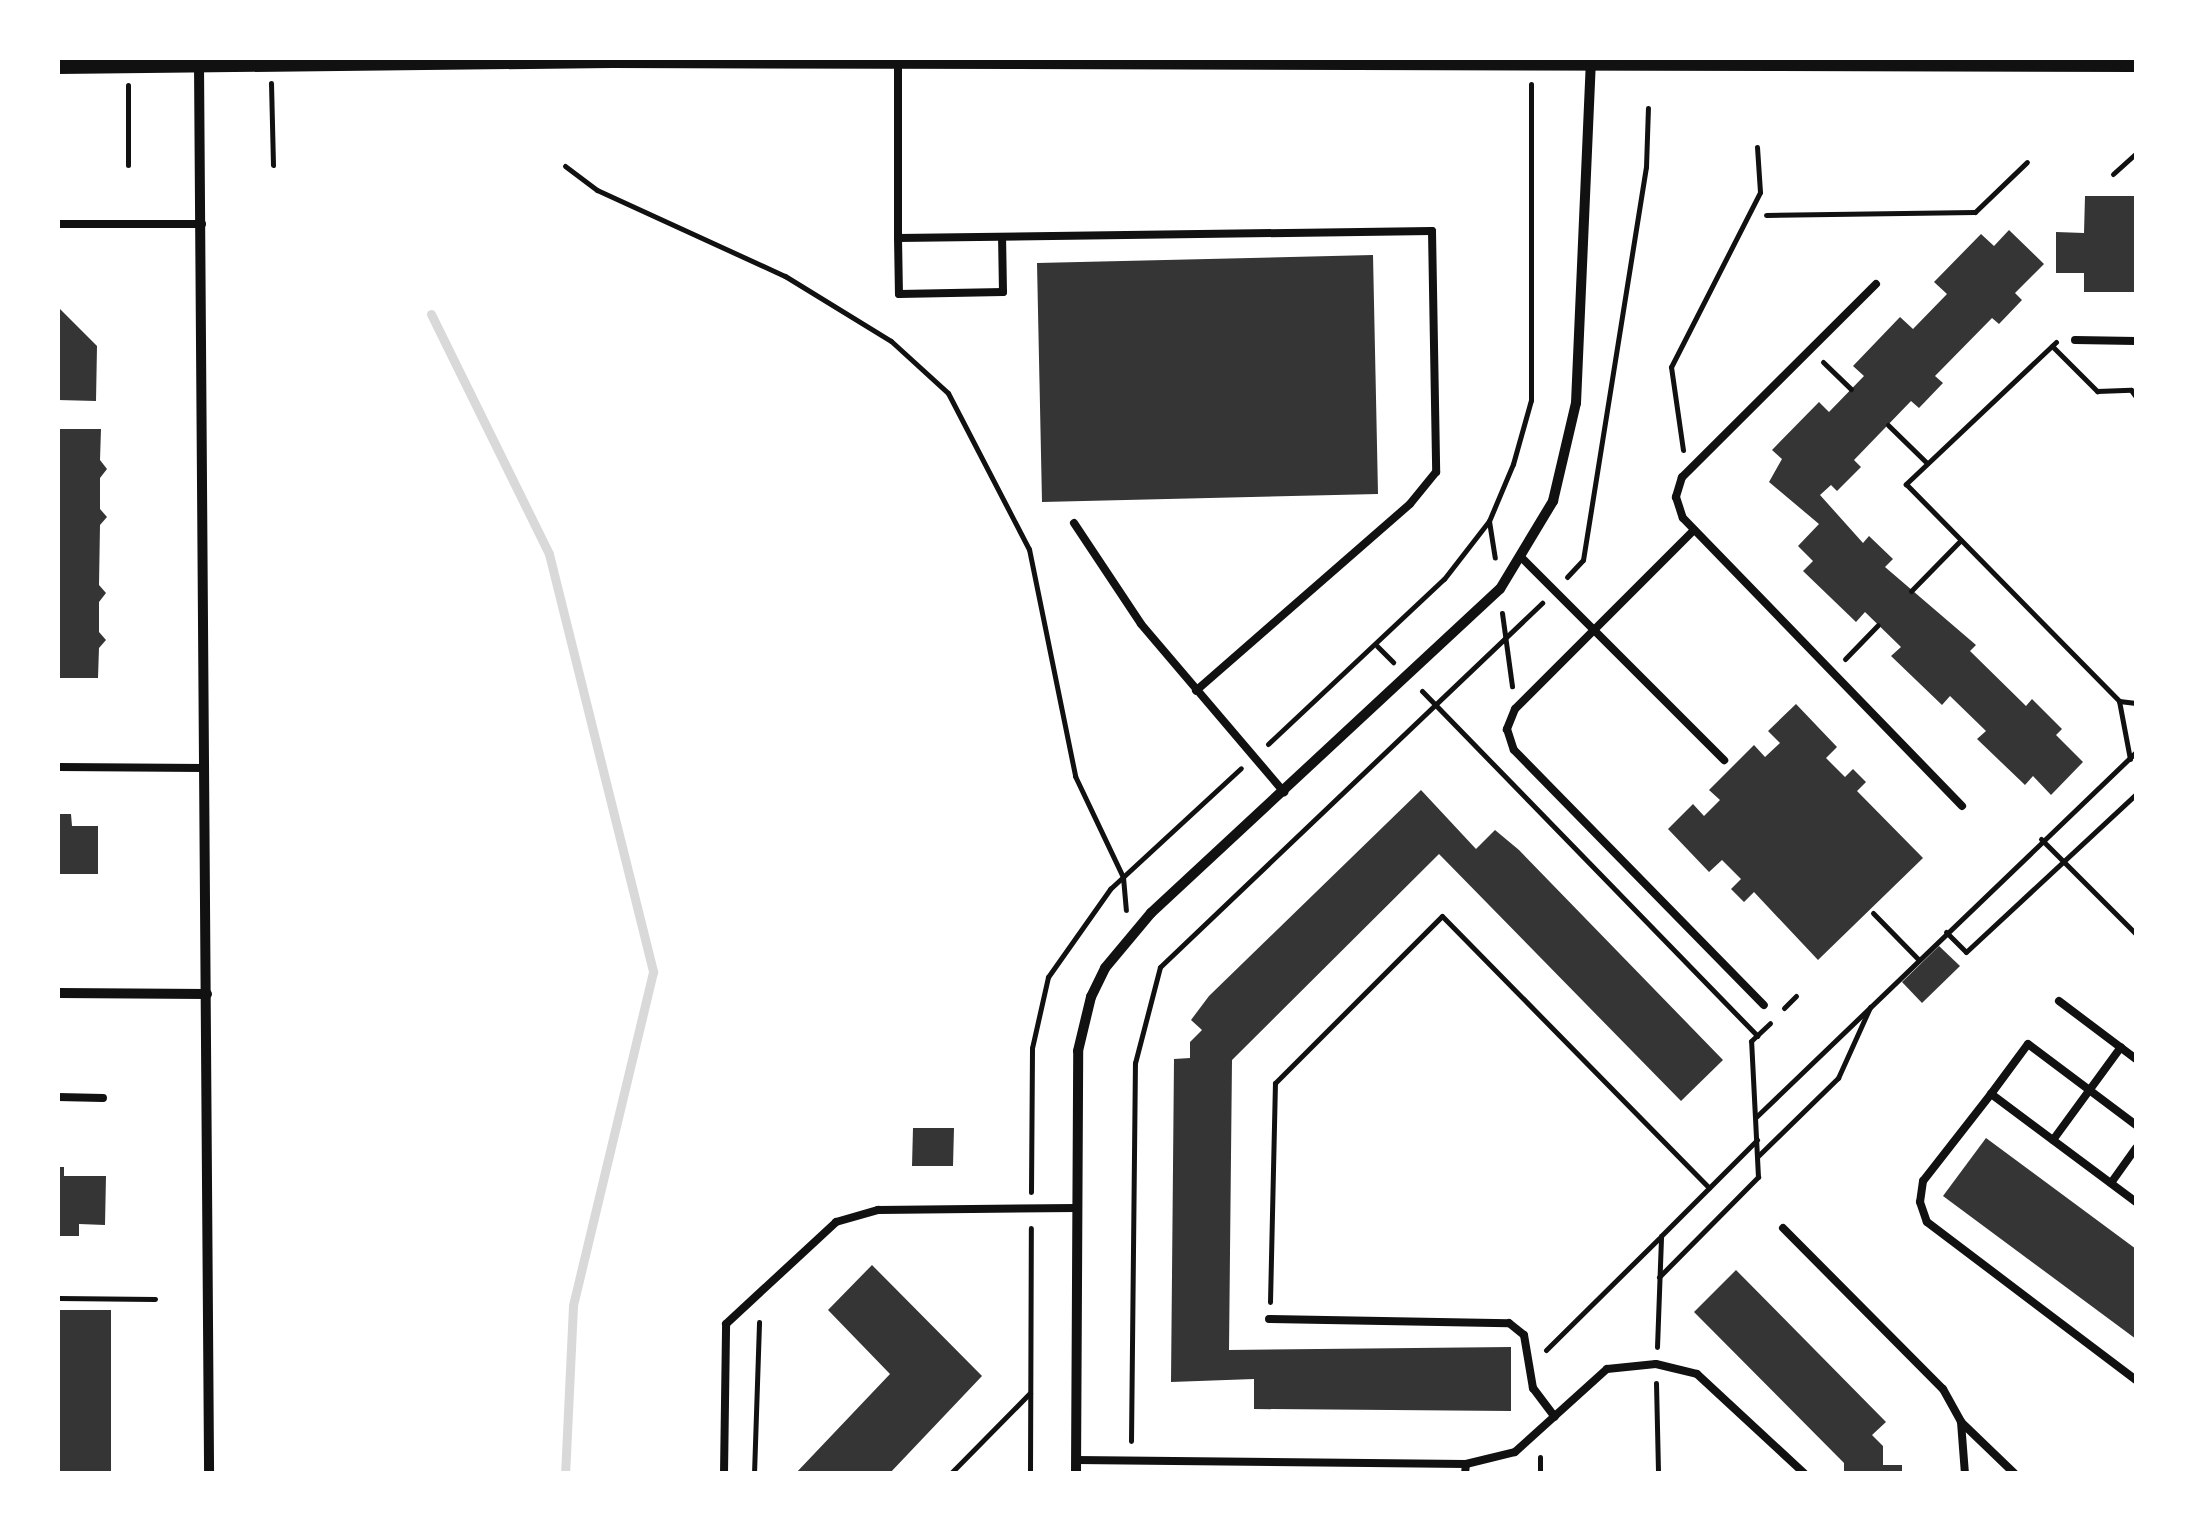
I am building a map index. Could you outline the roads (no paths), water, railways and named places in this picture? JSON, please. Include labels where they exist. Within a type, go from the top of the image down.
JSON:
[{"type":"main road","points":[[58,64],[612,58],[2136,62]]},
{"type":"street","points":[[1076,1474],[1077,1208],[1083,1024],[1105,968],[1128,938],[1409,678],[1522,558],[1552,501],[1576,403],[1592,59]]},
{"type":"street","points":[[199,61],[208,1474]]},
{"type":"street","points":[[58,993],[206,994]]},
{"type":"lane","points":[[898,59],[898,294],[1003,292],[1002,237]]},
{"type":"lane","points":[[58,224],[202,224]]},
{"type":"lane","points":[[898,238],[1432,230],[1436,472],[1410,504],[1196,691]]},
{"type":"lane","points":[[1876,284],[1694,464],[1676,498],[1694,530],[1962,806]]},
{"type":"lane","points":[[2075,340],[2136,341]]},
{"type":"lane","points":[[1074,523],[1141,624],[1284,792]]},
{"type":"lane","points":[[1694,530],[1515,709],[1509,740],[1764,1004]]},
{"type":"lane","points":[[1522,558],[1724,760]]},
{"type":"lane","points":[[58,767],[205,768]]},
{"type":"lane","points":[[2059,1001],[2136,1059]]},
{"type":"lane","points":[[2136,1124],[2028,1044],[1923,1182],[1927,1222],[2136,1380]]},
{"type":"lane","points":[[2052,1140],[2121,1047]]},
{"type":"lane","points":[[1991,1094],[2136,1202]]},
{"type":"lane","points":[[58,1097],[104,1098]]},
{"type":"lane","points":[[2111,1183],[2136,1148]]},
{"type":"lane","points":[[724,1474],[726,1324],[836,1222],[878,1210],[1077,1208]]},
{"type":"lane","points":[[1784,1228],[1943,1389],[1961,1422],[2015,1474]]},
{"type":"lane","points":[[1270,1320],[1499,1320],[1524,1335],[1534,1388],[1555,1417]]},
{"type":"lane","points":[[1076,1460],[1466,1469],[1516,1452],[1607,1369],[1656,1364],[1696,1374],[1805,1474]]},
{"type":"lane","points":[[1961,1422],[1965,1474]]},
{"type":"lane","points":[[1152,1461],[1152,1474]]},
{"type":"waterway","points":[[431,314],[549,554],[653,972],[573,1306],[565,1474]]}]
